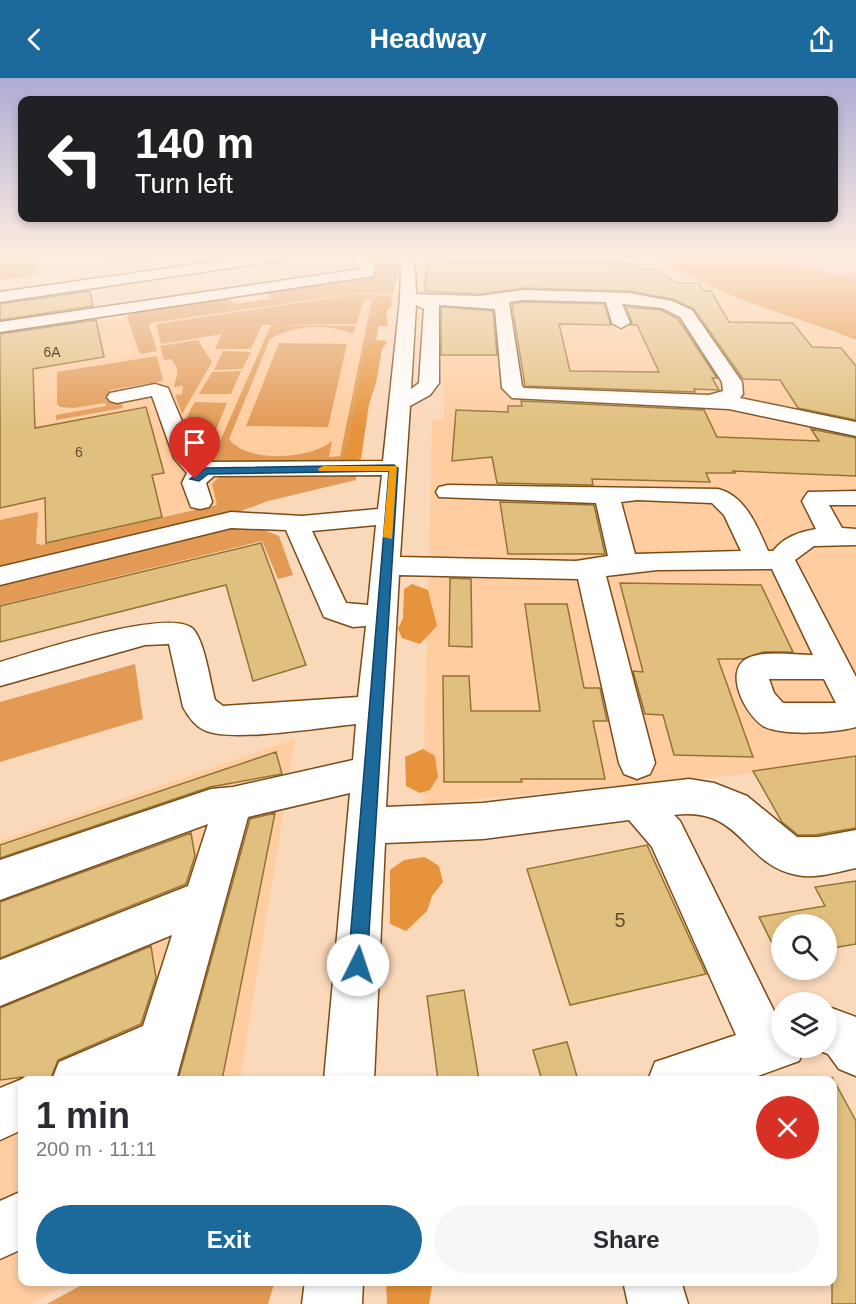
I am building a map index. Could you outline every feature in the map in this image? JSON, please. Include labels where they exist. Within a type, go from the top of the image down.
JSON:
[{"type":"street","points":[[0,327],[131,313]]},
{"type":"street","points":[[349,1076],[368,826],[374,709],[384,615],[389,516],[399,403],[411,313]]},
{"type":"street","points":[[505,313],[512,388],[519,394],[710,401],[750,405],[807,423],[856,429]]},
{"type":"street","points":[[617,313],[621,323]]},
{"type":"street","points":[[684,313],[691,318],[735,389],[729,398],[710,401]]},
{"type":"street","points":[[117,397],[155,390],[161,392],[189,466],[206,471],[394,468]]},
{"type":"street","points":[[200,502],[194,483],[198,475],[206,471]]},
{"type":"street","points":[[448,492],[607,496],[637,493],[718,496],[725,499],[746,531],[770,561],[834,667]]},
{"type":"street","points":[[599,568],[620,562],[622,557],[607,496]]},
{"type":"street","points":[[845,536],[814,501],[817,497],[856,498]]},
{"type":"street","points":[[0,576],[231,520],[247,519],[296,524],[389,516]]},
{"type":"street","points":[[296,524],[334,610],[352,616],[384,615]]},
{"type":"street","points":[[387,566],[599,568],[657,561],[770,561],[797,542],[845,536]]},
{"type":"street","points":[[599,568],[637,783],[666,834],[771,1040]]},
{"type":"street","points":[[0,674],[145,634],[177,632],[183,638],[200,707],[216,720],[232,721],[374,709]]},
{"type":"street","points":[[0,880],[211,806],[233,804],[371,772]]},
{"type":"street","points":[[368,826],[483,821],[637,783],[721,800],[740,811],[779,849],[793,856],[810,858],[856,849]]},
{"type":"street","points":[[94,1076],[157,1061],[233,804]]},
{"type":"street","points":[[0,983],[204,901]]},
{"type":"street","points":[[837,1033],[843,1035],[856,1052]]},
{"type":"street","points":[[685,1076],[771,1047]]},
{"type":"street","points":[[0,1114],[18,1106]]},
{"type":"street","points":[[0,1231],[18,1221]]},
{"type":"street","points":[[332,1304],[334,1286]]},
{"type":"street","points":[[653,1286],[658,1304]]},
{"type":"shaded area","points":[[130,313],[219,313],[151,323],[149,325],[157,351],[140,354],[127,317]]},
{"type":"shaded area","points":[[223,313],[380,313],[356,480],[0,561],[0,337],[130,316],[133,326]]},
{"type":"shaded area","points":[[229,313],[360,313],[357,324],[262,325],[251,349],[215,349],[222,334],[161,344],[156,324]]},
{"type":"shaded area","points":[[369,313],[380,313],[358,464],[210,464],[271,325],[356,326],[353,334],[333,328],[311,327],[289,331],[270,339],[229,439],[237,447],[249,452],[279,456],[309,452],[332,441],[329,457],[340,456]]},
{"type":"shaded area","points":[[378,313],[386,313],[388,326],[376,326]]},
{"type":"shaded area","points":[[441,313],[787,313],[856,343],[856,823],[797,834],[758,773],[423,804],[432,420],[444,420]]},
{"type":"shaded area","points":[[781,313],[856,313],[856,340]]},
{"type":"shaded area","points":[[198,340],[212,362],[182,414],[175,395],[182,394],[183,386],[174,387],[176,366],[171,359],[164,360],[160,346]]},
{"type":"shaded area","points":[[375,341],[387,342],[382,349],[376,383],[369,404],[361,459],[343,462],[341,458],[348,446],[365,348]]},
{"type":"shaded area","points":[[279,343],[347,344],[328,427],[246,426]]},
{"type":"shaded area","points":[[223,351],[251,352],[242,369],[214,370]]},
{"type":"shaded area","points":[[157,356],[163,381],[110,390],[113,403],[121,402],[123,408],[56,420],[56,415],[106,406],[105,403],[73,408],[60,407],[57,404],[57,372]]},
{"type":"shaded area","points":[[241,371],[231,394],[199,394],[212,372]]},
{"type":"shaded area","points":[[195,402],[227,403],[203,462],[195,457],[186,429],[190,410]]},
{"type":"shaded area","points":[[356,476],[356,480],[268,501],[233,514],[0,570],[0,520],[38,512],[36,543],[41,545],[217,505],[212,484],[219,477]]},
{"type":"shaded area","points":[[236,527],[259,528],[279,536],[293,575],[278,579],[262,541],[0,605],[0,585]]},
{"type":"shaded area","points":[[412,584],[428,590],[437,626],[420,644],[402,638],[398,629],[403,618],[404,589]]},
{"type":"shaded area","points":[[135,664],[143,719],[0,762],[0,702]]},
{"type":"shaded area","points":[[295,739],[241,1076],[18,1076],[18,1286],[64,1286],[31,1304],[0,1304],[0,841]]},
{"type":"shaded area","points":[[423,749],[435,756],[438,777],[430,790],[420,793],[406,786],[405,757]]},
{"type":"shaded area","points":[[425,857],[439,866],[443,882],[432,896],[427,911],[406,931],[390,924],[390,870],[404,860]]},
{"type":"shaded area","points":[[80,1286],[273,1286],[268,1304],[47,1304]]},
{"type":"shaded area","points":[[386,1286],[432,1286],[429,1304],[387,1304]]},
{"type":"building","points":[[0,313],[45,313],[0,320]]},
{"type":"building","points":[[441,313],[493,313],[497,355],[441,355]]},
{"type":"building","points":[[513,313],[607,313],[611,325],[559,324],[570,371],[659,372],[637,325],[631,325],[628,313],[667,313],[678,319],[717,378],[712,378],[719,390],[694,389],[695,392],[525,386]]},
{"type":"building","points":[[697,313],[724,313],[729,322],[793,323],[812,347],[841,348],[856,366],[856,420],[798,408],[780,380],[743,379]]},
{"type":"building","points":[[96,320],[104,357],[33,369],[35,428],[146,407],[164,473],[152,475],[162,517],[46,543],[45,498],[0,508],[0,334]]},
{"type":"building","points":[[521,401],[704,410],[717,437],[819,441],[811,429],[856,438],[856,476],[733,471],[735,473],[706,473],[710,482],[592,479],[593,485],[497,483],[492,457],[452,461],[456,410],[508,412],[508,406],[522,406]]},
{"type":"building","points":[[500,502],[594,505],[605,554],[508,554]]},
{"type":"building","points":[[261,543],[306,665],[253,681],[226,585],[0,642],[0,606]]},
{"type":"building","points":[[450,578],[471,579],[472,647],[449,646]]},
{"type":"building","points":[[620,583],[761,585],[793,652],[763,652],[743,659],[718,659],[753,757],[674,755],[663,715],[645,714],[633,671],[643,672]]},
{"type":"building","points":[[525,604],[567,604],[584,688],[600,688],[607,721],[593,721],[605,779],[444,782],[443,676],[469,676],[471,711],[540,711]]},
{"type":"building","points":[[276,752],[282,774],[210,787],[0,858],[0,845]]},
{"type":"building","points":[[856,756],[856,828],[815,835],[798,835],[782,822],[753,771]]},
{"type":"building","points":[[275,813],[223,1076],[179,1076],[250,819]]},
{"type":"building","points":[[191,833],[195,856],[186,884],[0,958],[0,902]]},
{"type":"building","points":[[647,845],[706,974],[570,1005],[527,869]]},
{"type":"building","points":[[856,881],[856,944],[837,947],[837,914],[777,914],[825,906],[815,887]]},
{"type":"building","points":[[771,915],[771,941],[759,917]]},
{"type":"building","points":[[151,946],[156,978],[141,1024],[58,1060],[52,1076],[18,1076],[0,1080],[0,1008]]},
{"type":"building","points":[[464,990],[478,1076],[437,1076],[427,996]]},
{"type":"building","points":[[567,1042],[577,1076],[541,1076],[533,1050]]},
{"type":"building","points":[[837,1086],[856,1121],[856,1304],[832,1304],[832,1286],[837,1286]]},
{"type":"slow traffic","points":[[323,469],[394,468],[388,537]]},
{"type":"route","points":[[195,479],[206,471],[394,468],[384,615],[374,709],[358,965]]}]
